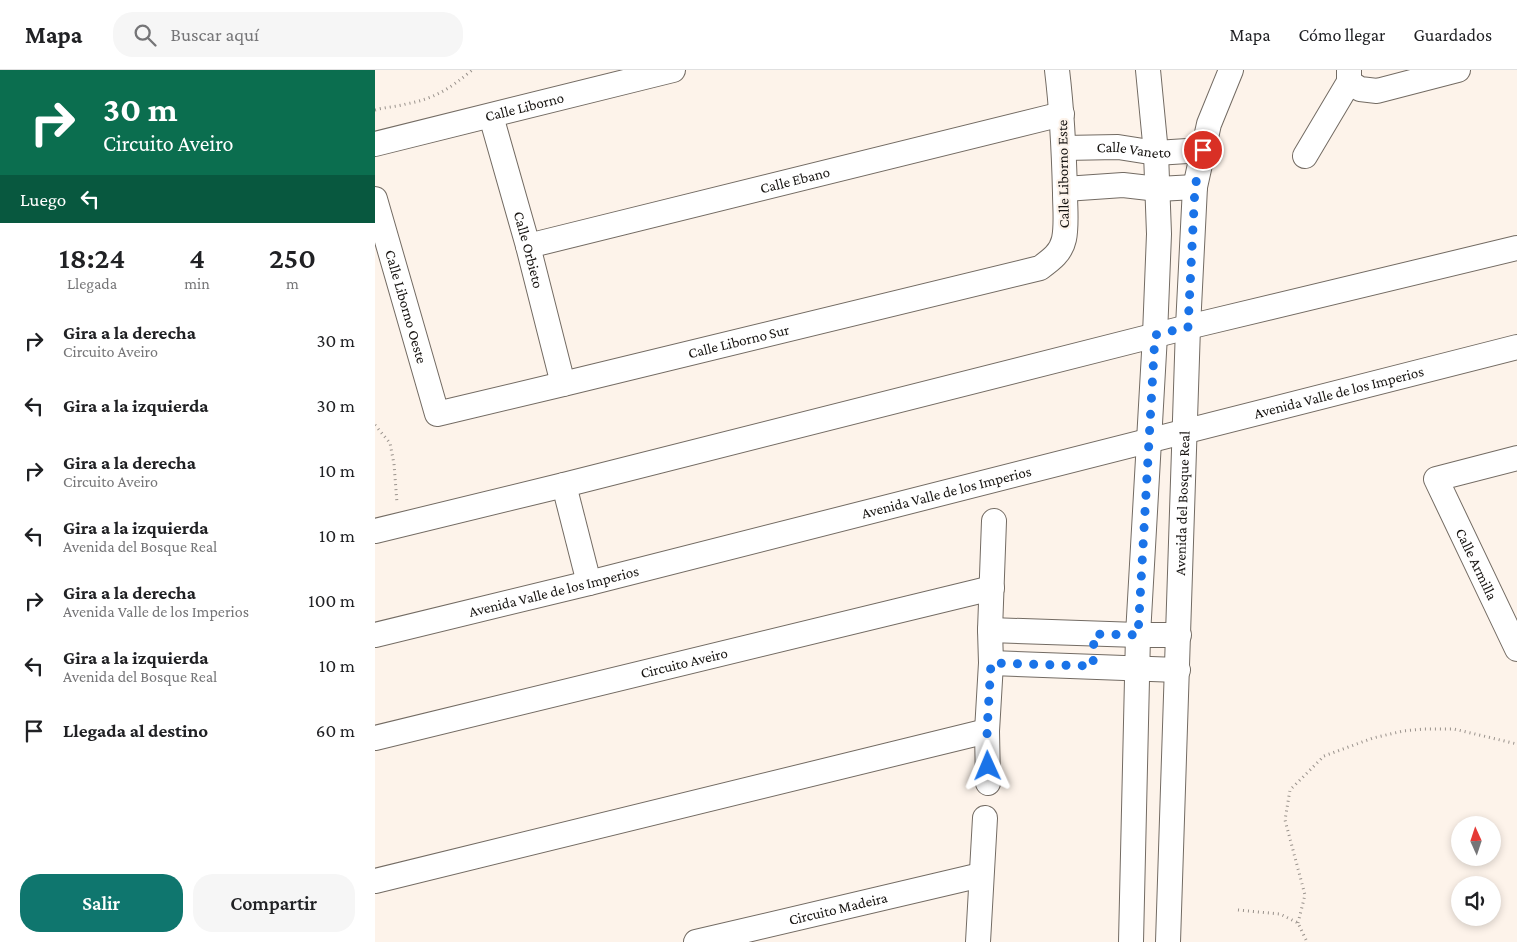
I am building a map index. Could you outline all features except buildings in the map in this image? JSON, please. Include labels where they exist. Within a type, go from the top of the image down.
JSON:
[{"type":"street","name":"Calle Liborno","points":[[375,144],[673,70]]},
{"type":"street","name":"Calle Liborno Este","points":[[1040,268],[1055,257],[1064,240],[1064,148],[1057,70]]},
{"type":"street","points":[[1131,942],[1138,635],[1159,234],[1156,153],[1148,70]]},
{"type":"street","name":"Avenida del Bosque Real","points":[[1168,942],[1188,327],[1195,187],[1209,124],[1231,70]]},
{"type":"street","points":[[1305,156],[1349,76],[1360,89],[1377,91],[1457,70]]},
{"type":"street","name":"Calle Ebano","points":[[528,246],[1062,114]]},
{"type":"street","name":"Calle Orbieto","points":[[491,116],[528,246],[563,384]]},
{"type":"street","name":"Calle Vaneto","points":[[1064,148],[1118,147],[1156,153],[1203,150]]},
{"type":"street","points":[[1065,189],[1123,185],[1158,189],[1195,187]]},
{"type":"street","name":"Calle Liborno Oeste","points":[[375,199],[437,414]]},
{"type":"street","points":[[375,531],[1155,335],[1517,248]]},
{"type":"street","name":"Calle Liborno Sur","points":[[437,414],[1040,268]]},
{"type":"street","name":"Avenida Valle de los Imperios","points":[[375,635],[589,584],[1517,347]]},
{"type":"street","name":"Calle Armilla","points":[[1517,458],[1436,479],[1507,602],[1517,649]]},
{"type":"street","points":[[564,485],[589,584]]},
{"type":"street","points":[[988,783],[987,731],[991,663],[990,630],[994,521]]},
{"type":"street","name":"Circuito Aveiro","points":[[375,738],[992,588]]},
{"type":"street","points":[[990,630],[1179,635]]},
{"type":"street","points":[[1093,666],[1094,634]]},
{"type":"street","points":[[991,663],[1178,670]]},
{"type":"street","points":[[375,882],[987,731]]},
{"type":"street","points":[[1135,776],[1173,776]]},
{"type":"street","points":[[978,942],[985,818]]},
{"type":"street","name":"Circuito Madeira","points":[[696,942],[981,875]]},
{"type":"path","points":[[375,110],[422,101],[453,86],[472,70]]},
{"type":"path","points":[[375,425],[390,443],[394,464],[398,525]]},
{"type":"path","points":[[1298,923],[1305,895],[1285,820],[1290,790],[1324,756],[1373,738],[1403,731],[1423,729],[1454,730],[1517,744]]},
{"type":"path","points":[[1238,910],[1280,914],[1298,923],[1307,942]]},
{"type":"route","points":[[988,766],[987,731],[991,663],[1093,666],[1094,634],[1138,635],[1155,335],[1188,327],[1195,187],[1203,150]]}]
